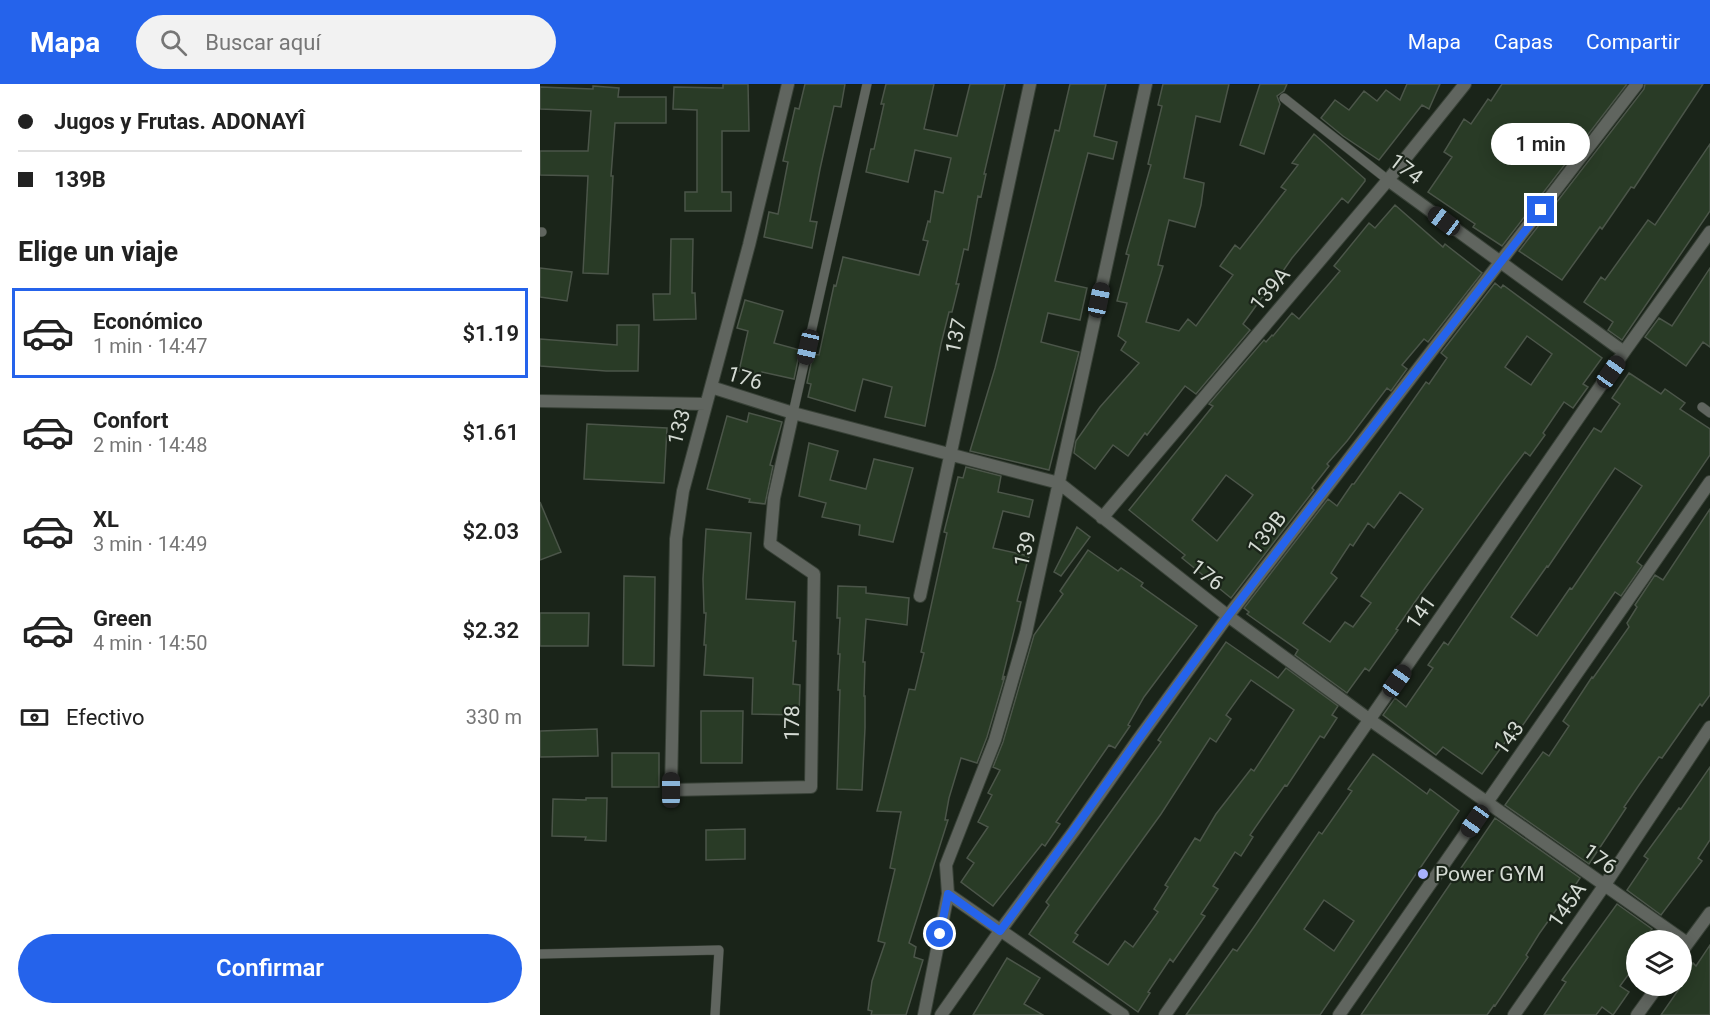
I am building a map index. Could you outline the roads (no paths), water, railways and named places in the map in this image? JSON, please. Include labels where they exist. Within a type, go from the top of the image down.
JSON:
[{"type":"street","name":"133","points":[[671,790],[676,539],[683,491],[749,245],[788,84]]},
{"type":"street","name":"137","points":[[920,596],[1030,84]]},
{"type":"street","name":"139","points":[[924,1015],[948,894],[946,865],[995,740],[1026,633],[1146,84]]},
{"type":"street","name":"139A","points":[[1102,518],[1388,180],[1465,84]]},
{"type":"street","name":"139B","points":[[941,1015],[1228,616],[1637,84]]},
{"type":"street","name":"174","points":[[1388,180],[1624,352]]},
{"type":"street","name":"141","points":[[1165,1015],[1624,352],[1710,232]]},
{"type":"street","name":"176","points":[[711,387],[793,413],[1059,483],[1228,616],[1370,720],[1488,802],[1662,930]]},
{"type":"street","name":"176","points":[[540,401],[706,404]]},
{"type":"street","name":"178","points":[[671,790],[811,787],[814,574],[770,544],[774,498],[793,413]]},
{"type":"street","name":"143","points":[[1339,1015],[1710,482]]},
{"type":"street","name":"145A","points":[[1514,1015],[1604,886],[1710,727]]},
{"type":"street","points":[[948,894],[1123,1015]]},
{"type":"street","points":[[1692,937],[1710,913]]},
{"type":"street","points":[[1637,1015],[1651,996]]},
{"type":"lane","points":[[793,413],[867,84]]},
{"type":"lane","name":"174","points":[[1284,98],[1388,180]]},
{"type":"lane","points":[[540,954],[719,950],[715,1015]]},
{"type":"place","name":"Power GYM","points":[[1423,874]]}]
